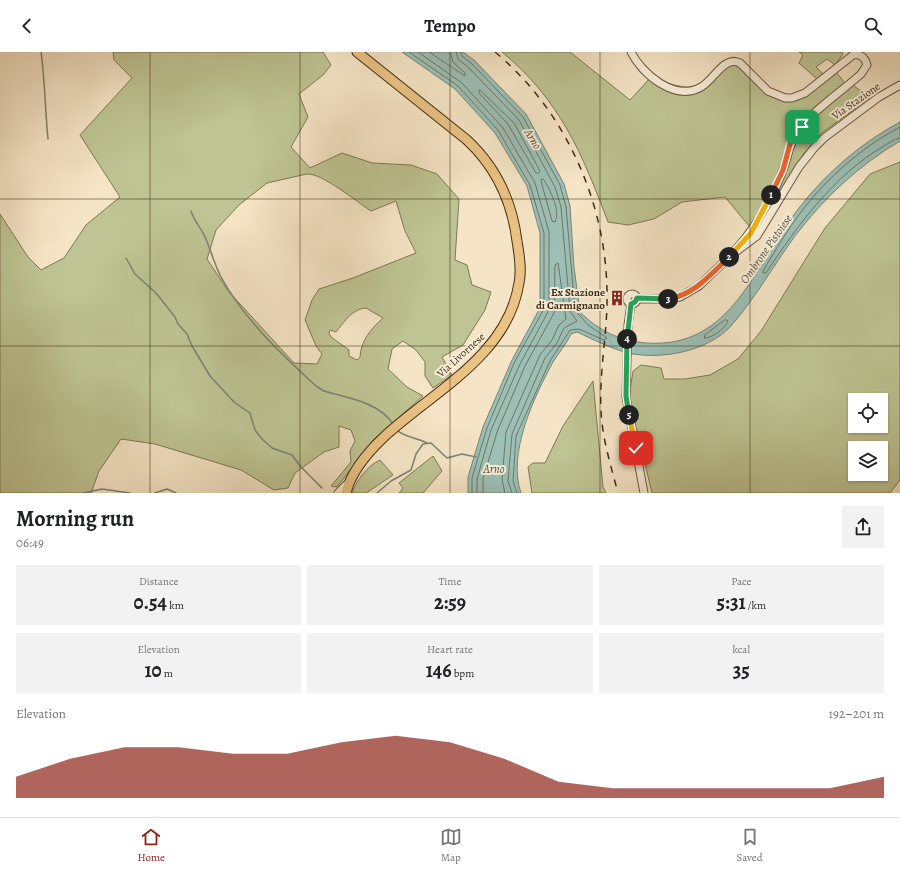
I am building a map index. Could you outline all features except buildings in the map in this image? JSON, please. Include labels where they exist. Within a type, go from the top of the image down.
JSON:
[{"type":"main road","name":"Via Livornese","points":[[346,493],[352,479],[368,453],[380,441],[460,374],[496,339],[514,304],[520,282],[520,268],[512,213],[504,188],[493,169],[481,153],[467,140],[357,52]]},
{"type":"street","points":[[631,52],[649,76],[666,86],[680,90],[694,90],[710,81],[728,62],[736,60],[740,62],[762,87],[785,98],[792,98],[805,93],[853,55],[863,56],[866,60],[867,65],[861,74],[809,119],[796,134],[790,144],[779,180],[757,223],[729,257]]},
{"type":"street","name":"Via Stazione","points":[[644,493],[626,396],[628,325],[634,301],[668,299],[680,297],[691,292],[729,257],[757,236],[799,167],[824,138],[879,97],[900,85]]},
{"type":"street","points":[[338,493],[352,479]]},
{"type":"green space","points":[[113,52],[323,52],[331,65],[323,75],[299,94],[308,117],[291,147],[310,168],[342,153],[372,163],[411,165],[437,174],[459,199],[455,260],[467,265],[472,285],[491,292],[485,310],[463,345],[442,357],[452,375],[433,388],[425,376],[425,362],[416,350],[403,341],[392,349],[388,369],[407,387],[423,396],[372,441],[337,487],[331,486],[351,462],[350,451],[355,441],[351,430],[339,426],[339,447],[324,452],[295,473],[288,488],[274,490],[241,470],[155,444],[121,439],[99,471],[91,493],[0,493],[0,214],[28,257],[41,270],[64,258],[86,225],[120,197],[80,135],[132,78],[114,60]],"holes":[[[307,174],[321,178],[330,183],[371,211],[396,201],[405,231],[416,253],[353,278],[319,289],[312,300],[305,320],[316,346],[322,354],[317,364],[294,363],[229,292],[207,259],[216,230],[239,205],[267,183]],[[366,308],[383,318],[367,335],[362,345],[360,357],[357,360],[349,356],[349,350],[331,337],[329,333],[330,330],[336,332],[353,313]]]},
{"type":"green space","points":[[502,52],[570,52],[630,100],[652,76],[673,85],[695,88],[710,78],[727,59],[734,57],[741,61],[762,82],[778,94],[786,96],[795,95],[817,79],[799,63],[803,55],[799,52],[842,52],[843,54],[835,65],[827,59],[816,67],[828,79],[836,72],[845,83],[849,82],[870,98],[823,132],[804,153],[772,208],[749,226],[725,197],[682,202],[654,219],[628,225],[608,222],[589,173],[567,129],[539,89],[522,70]]},
{"type":"green space","points":[[900,162],[900,480],[890,493],[652,493],[629,398],[633,371],[641,365],[661,368],[664,379],[685,379],[710,375],[738,359],[761,331],[825,228],[870,174]]},
{"type":"green space","points":[[593,381],[603,487],[606,493],[532,493],[528,467],[533,463],[545,463],[563,426]]},
{"type":"green space","points":[[433,456],[442,471],[423,493],[399,493],[403,488],[399,483]]},
{"type":"green space","points":[[380,460],[393,475],[366,493],[352,493],[363,474]]},
{"type":"water","name":"Arno","points":[[402,52],[463,52],[474,60],[526,114],[564,184],[570,206],[574,267],[580,312],[602,330],[637,342],[647,343],[676,341],[701,332],[721,317],[739,298],[799,208],[809,195],[833,171],[858,149],[900,122],[900,141],[885,150],[856,172],[818,208],[795,236],[756,294],[730,327],[720,336],[708,343],[682,352],[641,355],[615,349],[577,332],[571,334],[553,362],[538,392],[525,426],[517,461],[521,493],[468,493],[468,477],[483,427],[512,360],[540,308],[540,233],[527,186],[495,133],[455,89]]},
{"type":"waterway","points":[[41,52],[48,139]]},
{"type":"waterway","points":[[191,211],[205,237],[221,277],[252,322],[264,335],[316,386],[324,391],[371,406],[380,411],[393,424]]},
{"type":"waterway","points":[[126,258],[135,274],[156,293],[175,317],[178,324],[187,334],[192,346],[210,376],[234,402],[250,413],[255,430],[262,439],[272,448],[292,455],[301,467],[322,488]]},
{"type":"waterway","points":[[398,431],[427,443]]},
{"type":"waterway","points":[[377,493],[391,481],[411,470],[416,454],[423,444],[431,443],[447,458],[462,454],[476,457]]},
{"type":"waterway","points":[[83,493],[102,489],[130,493]]},
{"type":"waterway","points":[[155,493],[167,489],[176,493]]},
{"type":"railway","points":[[495,52],[520,75],[542,101],[561,130],[577,160],[590,192],[599,225],[605,258],[607,292],[601,380],[601,410],[607,452],[618,493]]},
{"type":"place","name":"Ex Stazione di Carmignano","points":[[617,298]]},
{"type":"route","points":[[636,448],[626,396],[628,325],[631,304],[635,302],[637,298],[668,299],[680,297],[691,292],[729,257],[751,233],[757,223],[779,180],[790,144],[802,127]]},
{"type":"water label","name":"Ombrone Pistoiese","points":[[766,249]]}]
